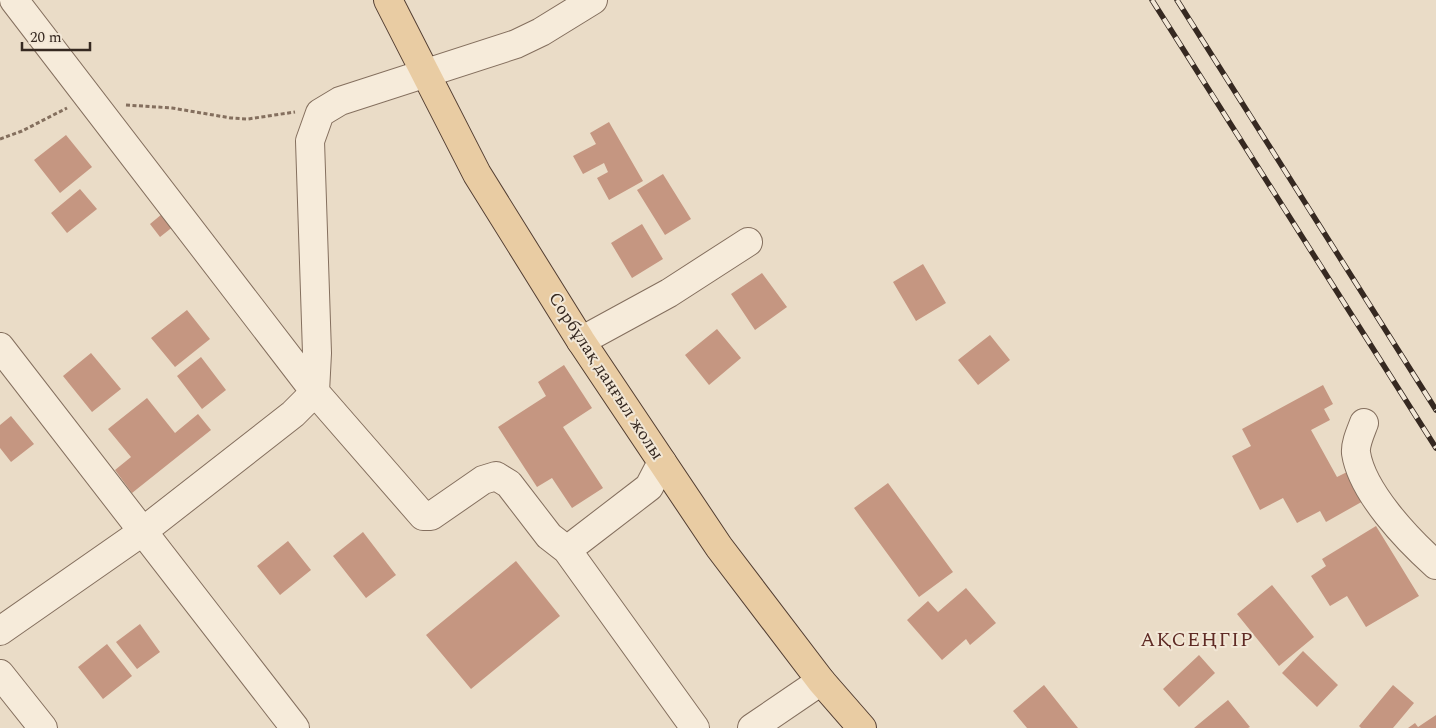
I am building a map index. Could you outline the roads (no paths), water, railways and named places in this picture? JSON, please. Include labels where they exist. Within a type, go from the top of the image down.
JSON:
[{"type":"main road","name":"Сорбұлақ даңғыл жолы","points":[[388,0],[478,174],[581,341],[719,547],[822,681],[862,728]]},
{"type":"street","points":[[0,631],[142,532],[293,414],[315,392],[317,353],[310,141],[320,113],[340,101],[516,44],[593,0]]},
{"type":"street","points":[[28,4],[89,97],[315,392],[423,516],[431,516],[483,480],[496,476],[509,484],[549,536],[567,550],[695,728]]},
{"type":"street","points":[[581,341],[669,293],[748,242]]},
{"type":"street","points":[[0,347],[294,728]]},
{"type":"street","points":[[1364,423],[1356,451],[1366,482],[1383,507],[1436,565]]},
{"type":"street","points":[[567,550],[649,487],[662,462]]},
{"type":"street","points":[[0,674],[43,728]]},
{"type":"street","points":[[752,728],[822,681]]},
{"type":"railway","points":[[1152,0],[1436,448]]},
{"type":"railway","points":[[1177,0],[1436,410]]},
{"type":"district","name":"АҚСЕҢГІР","points":[[1197,640]]}]
